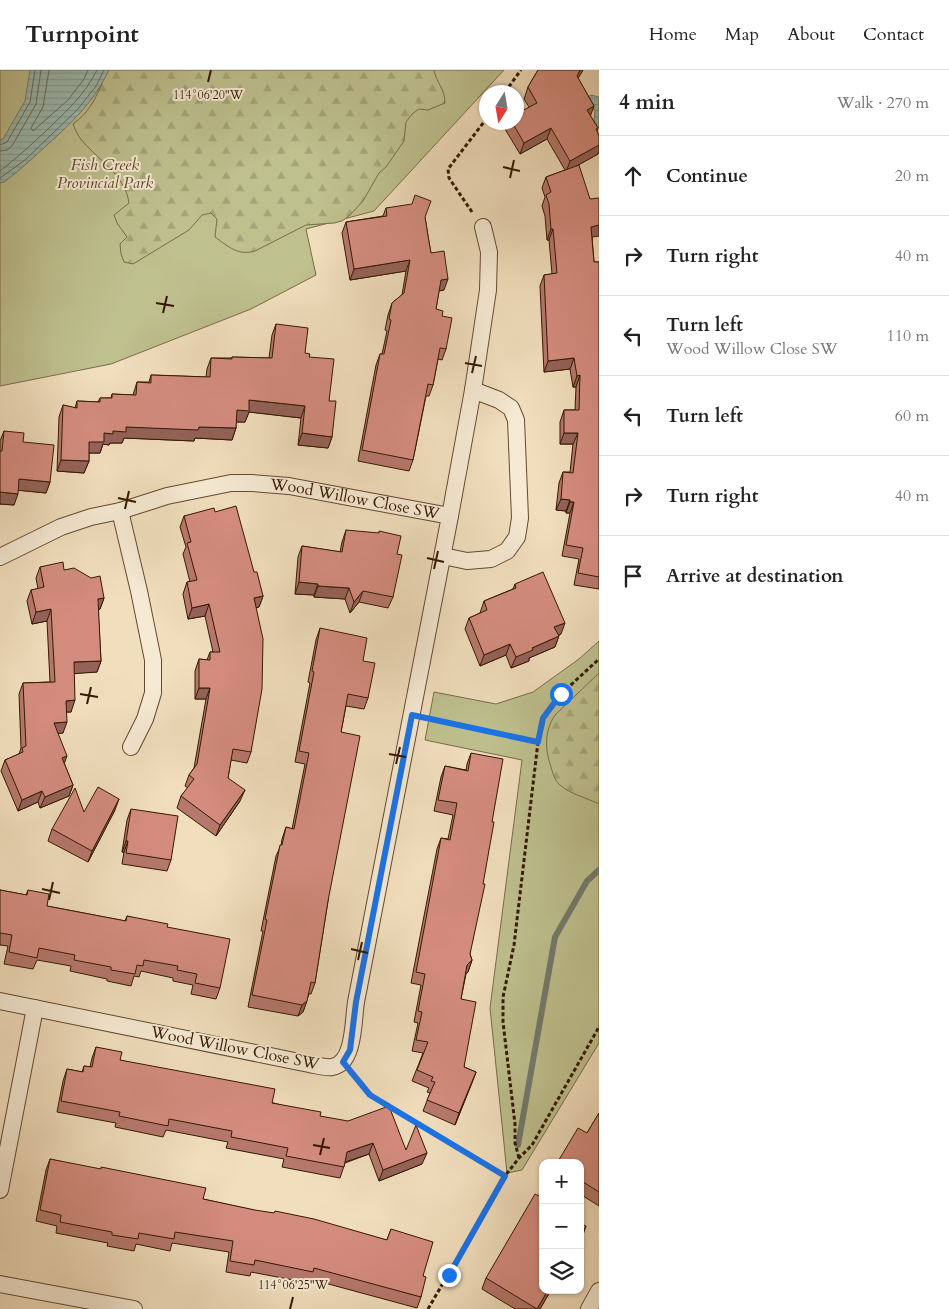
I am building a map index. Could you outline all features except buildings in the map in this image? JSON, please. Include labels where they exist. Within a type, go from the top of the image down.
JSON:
[{"type":"street","points":[[450,516],[473,390],[488,290],[489,252],[483,226]]},
{"type":"street","points":[[442,556],[468,561],[491,559],[507,552],[517,537],[520,518],[516,420],[511,408],[499,400],[473,390]]},
{"type":"street","name":"Wood Willow Close SW","points":[[0,556],[61,526],[120,511],[167,496],[230,483],[289,486],[450,516],[356,1002],[350,1050],[343,1062],[333,1067],[309,1064],[0,1001]]},
{"type":"street","points":[[120,511],[140,591],[153,660],[153,693],[145,718],[131,747]]},
{"type":"street","points":[[0,1190],[35,1008]]},
{"type":"street","points":[[0,1284],[134,1309]]},
{"type":"street","points":[[589,1309],[599,1291]]},
{"type":"path","points":[[511,85],[521,70]]},
{"type":"path","points":[[479,127],[448,169],[449,178],[483,226]]},
{"type":"path","points":[[519,1158],[515,1143],[515,1124],[503,1022],[503,997],[514,945],[538,742],[543,718],[561,694],[599,659]]},
{"type":"path","points":[[412,715],[538,742]]},
{"type":"path","points":[[428,1309],[505,1176],[532,1145],[599,1027]]},
{"type":"path","points":[[343,1062],[370,1095],[505,1176]]},
{"type":"green space","name":"Fish Creek Provincial Park","points":[[0,70],[504,70],[490,85],[479,85],[479,97],[374,211],[306,229],[316,275],[251,309],[111,364],[0,386]]},
{"type":"green space","name":"Fish Creek Provincial Park","points":[[107,70],[434,70],[444,93],[445,103],[428,110],[419,109],[412,114],[406,122],[404,141],[386,167],[379,173],[363,201],[342,221],[306,225],[255,251],[244,252],[234,250],[215,237],[217,219],[211,213],[202,215],[189,230],[133,264],[124,262],[120,244],[127,237],[114,215],[129,203],[126,193],[116,175],[80,138],[73,124],[90,107]]},
{"type":"green space","points":[[599,641],[599,1043],[522,1170],[507,1173],[490,1008],[522,760],[425,740],[434,692],[496,704],[533,692],[579,659]]},
{"type":"green space","points":[[599,673],[599,804],[569,791],[555,779],[549,760],[547,734],[555,715]]},
{"type":"water","points":[[30,70],[109,70],[92,98],[73,120],[25,165],[4,182],[0,183],[0,140],[3,139],[25,101]]},
{"type":"water","points":[[591,95],[599,97],[599,128],[594,122],[595,110],[586,105],[588,97]]},
{"type":"waterway","points":[[518,1145],[555,937],[587,881],[599,870]]},
{"type":"route","points":[[449,1275],[505,1176],[370,1095],[343,1062],[350,1050],[356,1002],[412,715],[538,742],[543,718],[561,694]]}]
